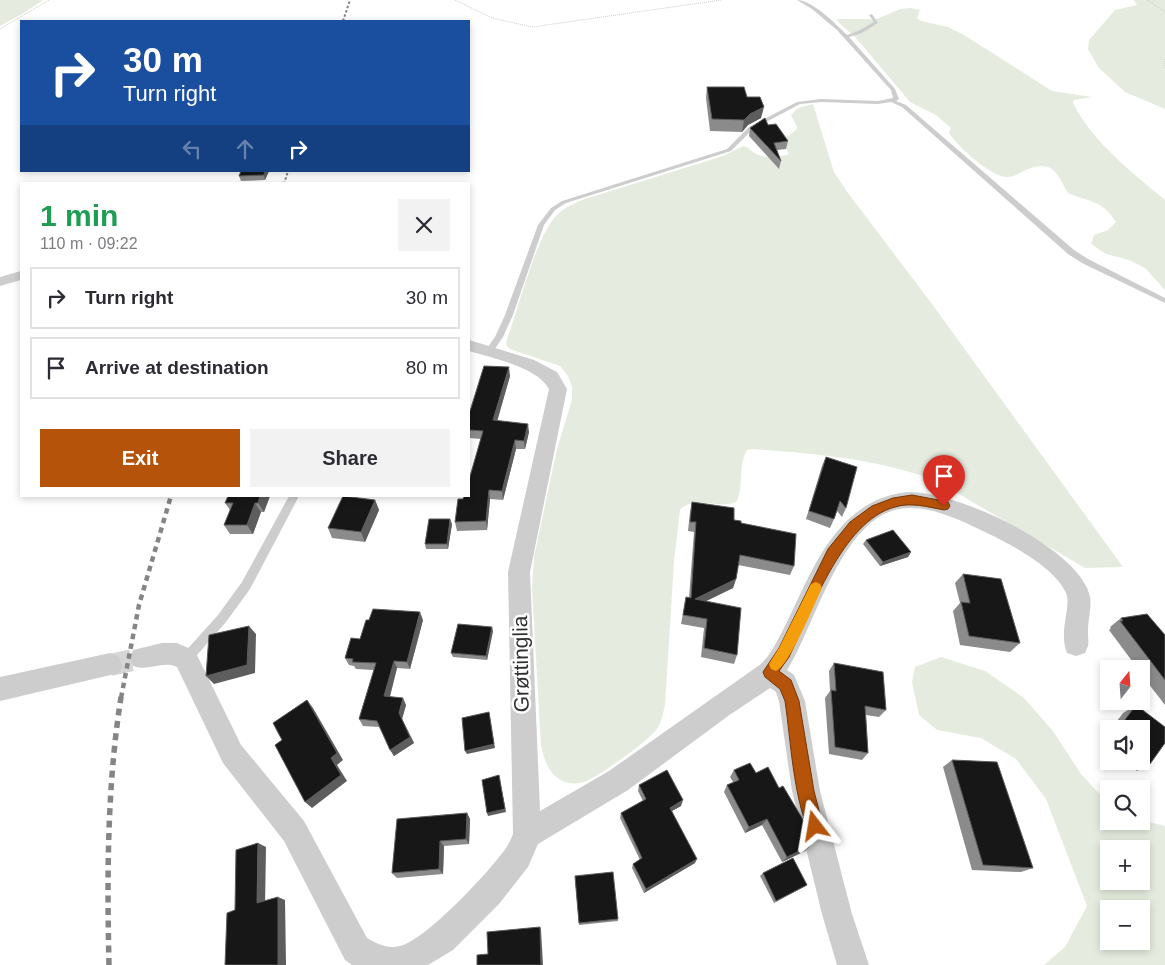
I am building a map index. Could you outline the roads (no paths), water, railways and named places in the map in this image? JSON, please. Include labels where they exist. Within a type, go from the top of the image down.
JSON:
[{"type":"street","points":[[0,282],[20,275]]},
{"type":"street","name":"Grøttinglia","points":[[186,659],[232,754],[294,831],[356,949],[373,963],[403,962],[442,939],[488,893],[518,857],[527,834],[519,572],[534,495],[550,434],[558,389],[551,376],[528,364],[479,348]]},
{"type":"street","points":[[527,834],[564,814],[632,772],[729,699],[770,672],[784,653],[833,553],[854,526],[876,509],[893,502],[912,500],[931,502],[977,517],[1026,545],[1057,566],[1068,577],[1077,591],[1079,602],[1076,616],[1076,645]]},
{"type":"street","points":[[142,658],[162,654],[177,654],[186,659]]},
{"type":"street","points":[[0,689],[110,665]]},
{"type":"street","points":[[770,672],[786,684],[792,701],[806,791],[837,914],[853,965]]},
{"type":"lane","points":[[800,0],[825,17],[847,36],[893,90],[896,99],[892,101]]},
{"type":"lane","points":[[847,36],[860,32],[877,22],[871,15]]},
{"type":"lane","points":[[479,348],[499,337],[509,315],[541,225],[553,210],[564,202],[581,195],[724,152],[739,142],[754,125],[799,103],[819,101],[892,101],[904,106],[1071,252],[1114,277],[1165,301]]},
{"type":"lane","points":[[186,659],[223,619],[239,596],[252,576],[273,531],[293,497]]},
{"type":"tunnel","points":[[110,665],[142,658]]},
{"type":"railway","points":[[343,20],[350,0]]},
{"type":"railway","points":[[285,182],[288,172]]},
{"type":"railway","points":[[121,698],[139,605],[171,497]]},
{"type":"railway","points":[[109,965],[109,831],[116,730],[121,697]]}]
